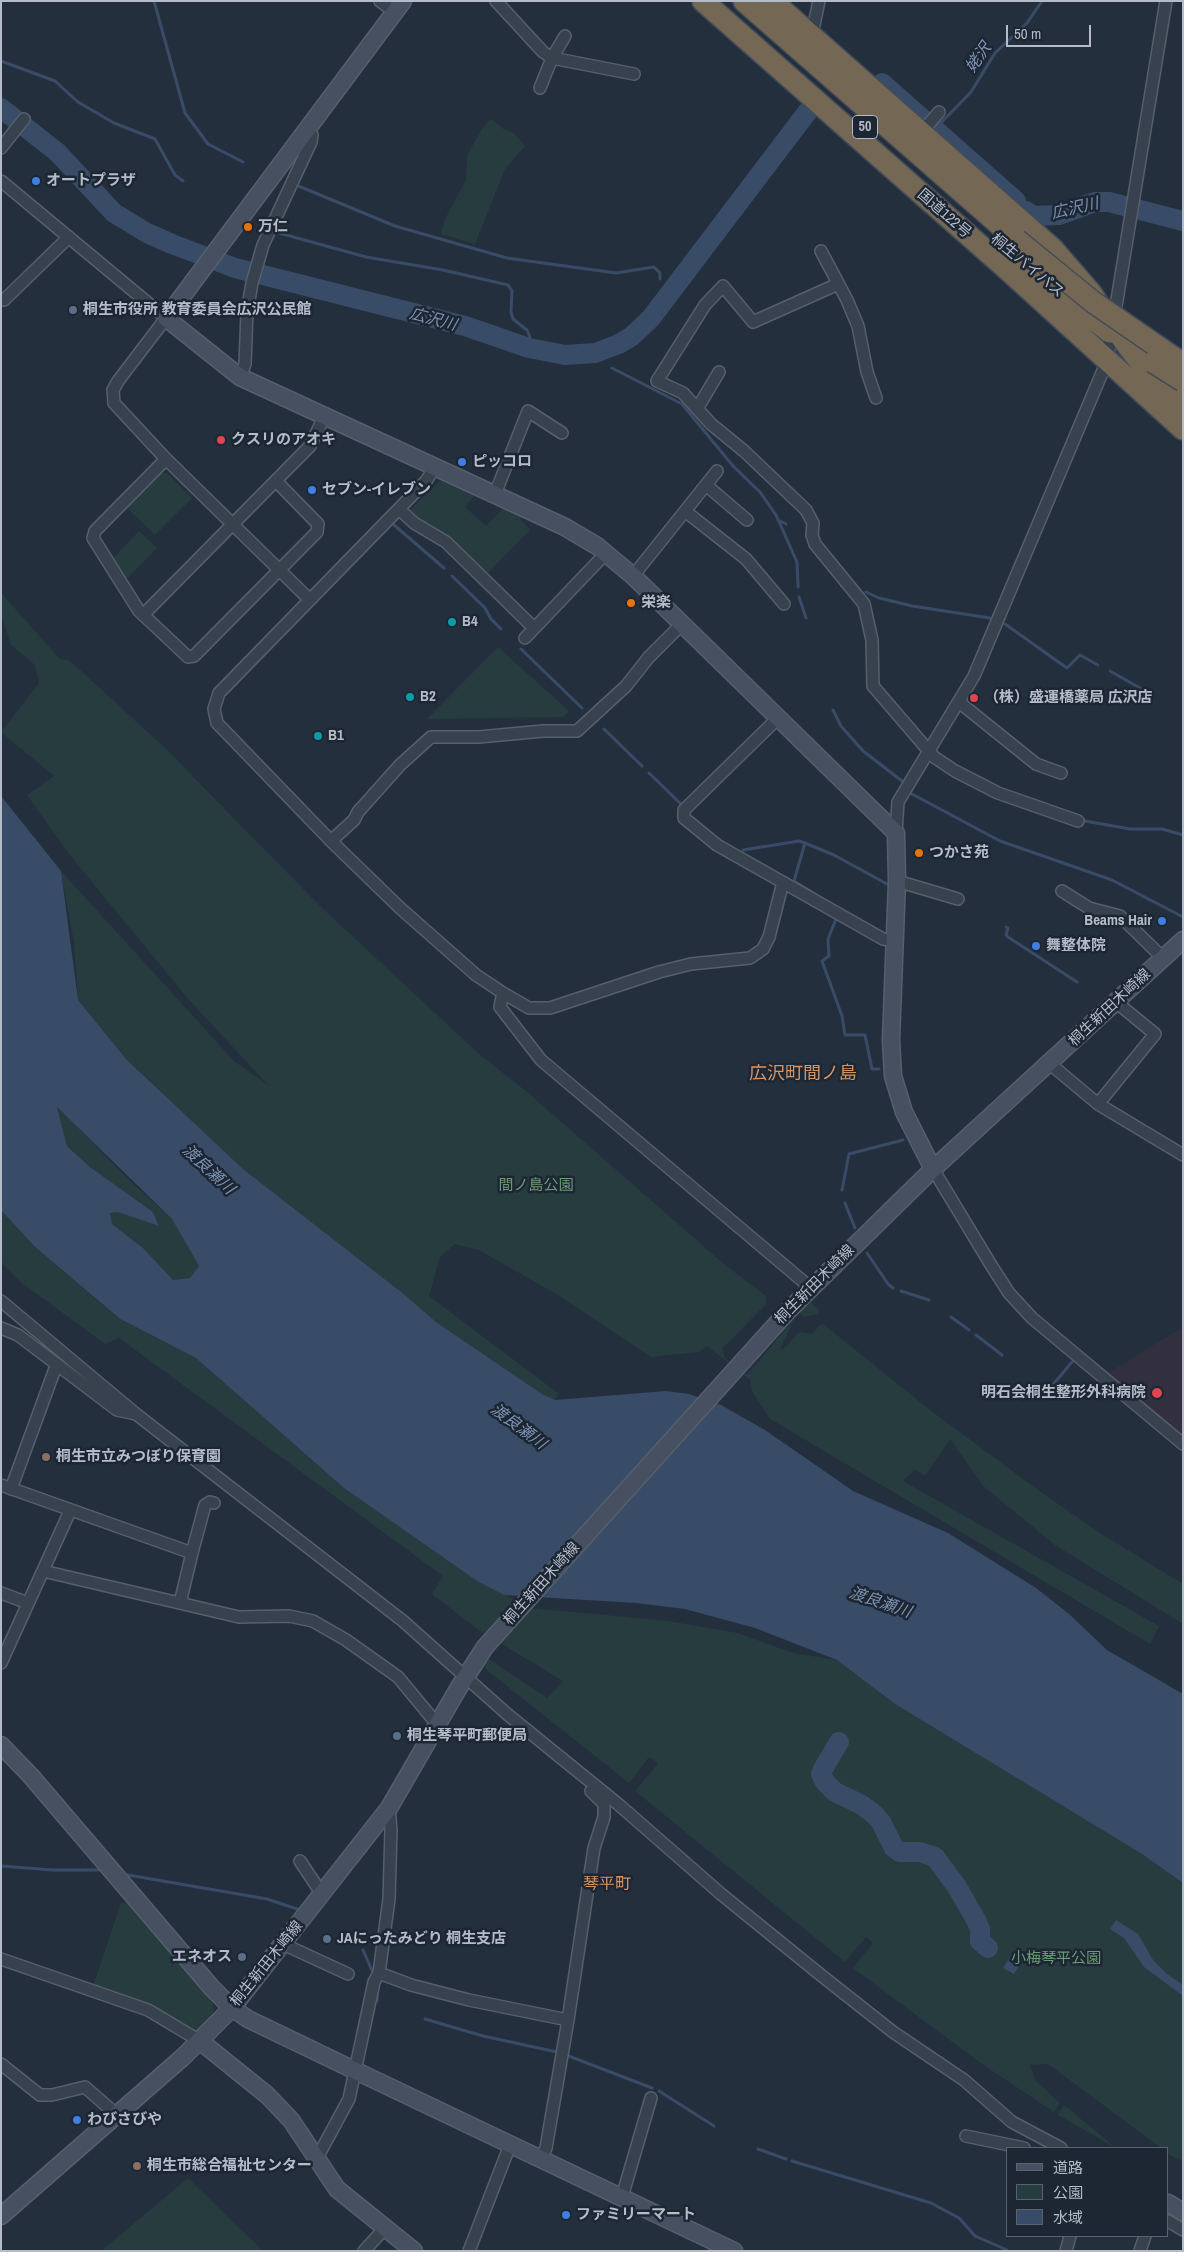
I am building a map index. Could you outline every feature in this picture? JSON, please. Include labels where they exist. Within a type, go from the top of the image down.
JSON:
[{"type":"highway","name":"国道122号","points":[[703,1],[1009,271],[1181,427]]},
{"type":"highway","name":"桐生バイパス","points":[[723,1],[1012,246],[1183,364]]},
{"type":"highway","name":"桐生バイパス","points":[[744,1],[1104,328],[1183,380]]},
{"type":"highway","name":"50","points":[[772,1],[1053,249],[1091,293],[1143,366],[1183,404]]},
{"type":"highway","points":[[1181,427],[1174,414],[1143,385],[1120,357],[1112,325],[1130,324],[1183,352]]},
{"type":"street","points":[[310,600],[117,409],[113,397],[118,381],[399,7],[380,1]]},
{"type":"street","points":[[496,1],[543,52],[552,58],[634,74]]},
{"type":"street","points":[[809,33],[814,25],[819,1]]},
{"type":"street","points":[[1166,1],[1107,361],[974,676],[898,802],[896,833],[896,942],[891,1040],[893,1076],[904,1112],[933,1170],[1009,1293],[1032,1318],[1183,1444]]},
{"type":"street","points":[[540,88],[552,58],[565,36]]},
{"type":"street","points":[[922,133],[939,112]]},
{"type":"street","points":[[1,148],[24,119]]},
{"type":"street","points":[[240,377],[245,364],[247,312],[252,283],[272,225],[311,142],[312,135],[308,127]]},
{"type":"street","points":[[1,181],[240,377],[565,527],[606,553],[633,576],[681,626],[896,833]]},
{"type":"street","points":[[4,300],[69,237]]},
{"type":"street","points":[[821,251],[858,326],[867,372],[876,398]]},
{"type":"street","points":[[838,284],[753,322],[723,286],[705,306],[657,381],[683,393],[711,424],[744,450],[797,499],[811,516],[815,544],[864,604],[872,640],[873,686],[929,751],[955,771],[998,792],[1078,821]]},
{"type":"street","points":[[697,409],[719,372]]},
{"type":"street","points":[[495,494],[528,411],[562,433]]},
{"type":"street","points":[[143,615],[310,446],[325,415]]},
{"type":"street","points":[[166,459],[93,534],[94,541],[143,615],[185,656],[191,657],[280,570],[319,528],[318,524],[276,481]]},
{"type":"street","points":[[435,467],[426,481],[219,692],[215,700],[214,717],[229,736],[331,841],[427,931],[476,975],[529,1008],[540,1010],[683,966],[750,958],[762,949],[769,937],[783,882]]},
{"type":"street","points":[[633,576],[717,471]]},
{"type":"street","points":[[706,485],[747,520]]},
{"type":"street","points":[[399,509],[414,523],[446,542],[534,628]]},
{"type":"street","points":[[685,511],[746,559],[784,604]]},
{"type":"street","points":[[525,638],[606,553]]},
{"type":"street","points":[[331,841],[354,820],[358,812],[400,765],[431,737],[480,737],[543,731],[577,731],[626,686],[646,663],[649,656],[681,626]]},
{"type":"street","points":[[959,702],[1036,764],[1061,773]]},
{"type":"street","points":[[778,718],[684,810],[683,815],[717,845],[883,939],[896,942]]},
{"type":"street","points":[[897,881],[958,899]]},
{"type":"street","points":[[1062,891],[1089,908],[1120,916],[1163,958]]},
{"type":"street","name":"桐生新田木崎線","points":[[1,2216],[200,2041],[232,2008],[389,1808],[473,1666],[738,1366],[811,1288],[933,1170],[1183,940]]},
{"type":"street","points":[[503,993],[500,1007],[541,1060],[811,1288]]},
{"type":"street","points":[[1098,1104],[1155,1034],[1116,1002]]},
{"type":"street","points":[[1049,1064],[1098,1104],[1183,1155]]},
{"type":"street","points":[[1,1302],[136,1414],[403,1621],[473,1666],[507,1714],[575,1768],[708,1880],[721,1894],[833,1985],[893,2032],[964,2080],[1012,2122],[1056,2147]]},
{"type":"street","points":[[1,1328],[18,1335],[56,1366],[118,1410],[136,1414]]},
{"type":"street","points":[[56,1366],[6,1487],[192,1553]]},
{"type":"street","points":[[180,1603],[205,1506],[210,1502],[214,1503]]},
{"type":"street","points":[[1,1663],[70,1511]]},
{"type":"street","points":[[43,1571],[239,1617],[289,1616],[313,1622],[346,1640],[398,1677],[430,1716],[439,1723]]},
{"type":"street","points":[[1,1593],[28,1603]]},
{"type":"street","points":[[1,1745],[30,1774],[212,1988],[232,2008],[248,2019],[734,2251]]},
{"type":"street","points":[[541,2158],[546,2148],[568,2020],[594,1848],[605,1808],[602,1800],[578,1780],[575,1768]]},
{"type":"street","points":[[317,2158],[349,2099],[374,1982],[378,1973],[389,1899],[392,1830],[389,1808]]},
{"type":"street","points":[[300,1861],[322,1894]]},
{"type":"street","points":[[283,1944],[348,1974]]},
{"type":"street","points":[[1,1959],[148,2010],[200,2041],[280,2108],[301,2133],[337,2189],[414,2251]]},
{"type":"street","points":[[378,1973],[411,1985],[568,2020]]},
{"type":"street","points":[[1,2064],[40,2095],[52,2095],[85,2087],[117,2115]]},
{"type":"street","points":[[622,2197],[651,2098]]},
{"type":"street","points":[[966,2136],[1019,2147]]},
{"type":"street","points":[[1030,2147],[1040,2139]]},
{"type":"street","points":[[469,2251],[510,2145]]},
{"type":"street","points":[[1169,2204],[1183,2212]]},
{"type":"street","points":[[1169,2222],[1183,2230]]},
{"type":"street","points":[[364,2251],[385,2228]]},
{"type":"street","points":[[1066,2251],[1070,2237]]},
{"type":"street","points":[[1140,2251],[1145,2237]]},
{"type":"shaded area","name":"明石会桐生整形外科病院","points":[[1181,1328],[1183,1330],[1183,1435],[1108,1373]]},
{"type":"green space","points":[[491,119],[505,130],[514,133],[525,146],[505,169],[475,244],[441,234],[445,219],[466,180],[467,155],[483,127]]},
{"type":"green space","points":[[160,473],[167,473],[192,498],[155,535],[129,510],[128,504]]},
{"type":"green space","points":[[442,479],[476,494],[465,507],[486,526],[504,507],[524,516],[520,519],[530,530],[487,574],[446,535],[422,523],[409,511]]},
{"type":"green space","points":[[139,531],[157,548],[125,581],[112,559]]},
{"type":"green space","name":"間ノ島公園","points":[[1,593],[60,659],[69,660],[164,747],[321,907],[478,1053],[526,1091],[724,1264],[766,1296],[766,1304],[723,1348],[725,1358],[747,1375],[794,1319],[780,1350],[787,1346],[800,1332],[812,1334],[822,1323],[930,1410],[1038,1490],[1100,1533],[1183,1584],[1183,1624],[1055,1545],[983,1486],[950,1439],[925,1476],[915,1469],[903,1481],[1159,1626],[1150,1644],[770,1419],[752,1391],[750,1380],[707,1346],[699,1352],[651,1357],[558,1295],[479,1250],[455,1244],[440,1257],[429,1296],[558,1393],[555,1400],[542,1394],[436,1322],[405,1295],[243,1169],[127,1060],[78,1000],[74,943],[61,871],[234,1061],[269,1086],[189,1000],[69,854],[27,795],[54,776],[1,732],[39,683],[35,665],[11,645],[1,615]]},
{"type":"green space","points":[[498,647],[569,711],[563,717],[427,719]]},
{"type":"green space","points":[[57,1106],[128,1179],[172,1219],[199,1266],[190,1278],[173,1280],[143,1248],[112,1224],[110,1213],[118,1212],[159,1225],[153,1212],[90,1167],[67,1145]]},
{"type":"green space","name":"小梅琴平公園","points":[[1,1210],[34,1246],[119,1319],[196,1358],[344,1488],[477,1581],[531,1608],[668,1621],[738,1633],[793,1653],[837,1660],[895,1704],[1142,1854],[1183,1883],[1183,2161],[1169,2154],[1169,2147],[1160,2147],[1048,2064],[1030,2065],[1036,2081],[1060,2103],[1054,2112],[982,2064],[853,1968],[873,1943],[866,1937],[845,1962],[635,1791],[658,1764],[653,1759],[649,1757],[629,1783],[488,1671],[484,1665],[489,1659],[547,1698],[563,1681],[477,1629],[432,1594],[443,1576],[119,1338],[105,1344],[22,1283],[1,1262]]},
{"type":"green space","points":[[811,1302],[819,1310],[819,1314],[803,1317],[799,1312]]},
{"type":"green space","points":[[130,1902],[213,1999],[214,2014],[197,2032],[192,2032],[92,1989],[121,1903]]},
{"type":"green space","points":[[1064,2105],[1115,2147],[1114,2147],[1058,2115]]},
{"type":"green space","points":[[188,2178],[263,2251],[101,2251]]},
{"type":"water","name":"渡良瀬川","points":[[1,796],[61,871],[78,1000],[127,1060],[243,1169],[405,1295],[436,1322],[542,1394],[555,1400],[666,1391],[689,1394],[721,1405],[765,1430],[853,1491],[948,1533],[1036,1588],[1069,1614],[1107,1650],[1183,1694],[1183,1883],[1142,1854],[895,1704],[837,1660],[755,1628],[685,1609],[636,1603],[504,1595],[477,1581],[344,1488],[196,1358],[120,1319],[34,1246],[1,1210]],"holes":[[[57,1107],[172,1219],[199,1266],[190,1278],[173,1280],[143,1248],[112,1224],[110,1213],[118,1212],[159,1226],[153,1212],[90,1167],[67,1146]]]},
{"type":"water","points":[[1116,1920],[1138,1934],[1153,1960],[1167,1974],[1183,1985],[1183,1996],[1144,1967],[1124,1938],[1110,1929]]},
{"type":"water","points":[[1010,1957],[1021,1963],[1014,1974],[1003,1968]]},
{"type":"waterway","points":[[154,1],[185,113],[208,144],[243,162]]},
{"type":"waterway","name":"姥沢","points":[[935,129],[971,92],[995,53],[1027,23],[1042,1]]},
{"type":"waterway","points":[[1,61],[55,81],[78,102],[114,123],[155,139],[175,175],[183,181]]},
{"type":"waterway","name":"広沢川","points":[[882,83],[925,121]]},
{"type":"waterway","name":"広沢川","points":[[1,108],[57,152],[114,213],[147,233],[172,244],[235,268],[465,326],[529,348],[565,355],[595,353],[619,344],[632,336],[651,318],[808,111]]},
{"type":"waterway","name":"広沢川","points":[[932,127],[1016,201]]},
{"type":"waterway","points":[[296,185],[395,226],[507,258],[616,273],[654,267],[660,273],[660,279]]},
{"type":"waterway","name":"広沢川","points":[[1026,211],[1033,216],[1059,215],[1095,202],[1109,202],[1183,221]]},
{"type":"waterway","points":[[279,233],[366,257],[443,270],[508,285],[512,291],[511,312],[513,319],[527,330],[530,337],[529,348]]},
{"type":"waterway","points":[[612,368],[682,404],[733,466],[760,492],[776,515],[797,562],[798,587]]},
{"type":"waterway","points":[[778,520],[786,524]]},
{"type":"waterway","points":[[394,525],[444,568]]},
{"type":"waterway","points":[[452,576],[485,608],[491,619],[501,629]]},
{"type":"waterway","points":[[866,592],[879,598],[912,606],[990,618]]},
{"type":"waterway","points":[[799,597],[806,618]]},
{"type":"waterway","points":[[1005,624],[1067,668],[1080,655],[1098,665]]},
{"type":"waterway","points":[[521,649],[582,708]]},
{"type":"waterway","points":[[1110,671],[1152,695]]},
{"type":"waterway","points":[[833,710],[841,726],[863,751],[902,781]]},
{"type":"waterway","points":[[604,729],[642,766]]},
{"type":"waterway","points":[[649,773],[682,805]]},
{"type":"waterway","points":[[912,794],[1000,841],[1112,880],[1183,917]]},
{"type":"waterway","points":[[1085,821],[1130,829],[1162,829],[1183,835]]},
{"type":"waterway","points":[[743,850],[799,841],[834,855],[887,884]]},
{"type":"waterway","points":[[805,843],[794,881],[815,894]]},
{"type":"waterway","points":[[836,919],[828,939],[829,956],[822,961],[842,1016],[845,1035],[865,1035],[872,1069],[879,1069]]},
{"type":"waterway","points":[[1006,927],[1008,928],[1006,935],[1008,937],[1077,982]]},
{"type":"waterway","points":[[842,1190],[849,1154],[903,1140]]},
{"type":"waterway","points":[[845,1203],[855,1228]]},
{"type":"waterway","points":[[867,1253],[888,1284],[893,1288]]},
{"type":"waterway","points":[[901,1291],[929,1300]]},
{"type":"waterway","points":[[951,1317],[969,1330]]},
{"type":"waterway","points":[[976,1335],[1002,1355]]},
{"type":"waterway","points":[[1041,1386],[1045,1388],[1051,1387],[1072,1362]]},
{"type":"waterway","points":[[839,1742],[821,1774],[825,1782],[835,1792],[862,1805],[875,1815],[881,1822],[894,1848],[900,1852],[920,1852],[935,1857],[957,1887],[980,1929],[980,1941],[988,1948]]},
{"type":"waterway","points":[[1,1866],[52,1870],[102,1870]]},
{"type":"waterway","points":[[128,1875],[267,1899],[297,1909]]},
{"type":"waterway","points":[[363,1950],[373,1973]]},
{"type":"waterway","points":[[377,2001],[378,1987]]},
{"type":"waterway","points":[[425,2019],[483,2036],[557,2052]]},
{"type":"waterway","points":[[566,2055],[652,2088]]},
{"type":"waterway","points":[[659,2091],[714,2126]]},
{"type":"waterway","points":[[758,2149],[786,2159]]},
{"type":"waterway","points":[[792,2161],[931,2203],[959,2218],[975,2236],[1007,2250]]},
{"type":"place","name":"オートプラザ","points":[[36,181]]},
{"type":"place","name":"万仁","points":[[248,227]]},
{"type":"place","name":"桐生市役所 教育委員会広沢公民館","points":[[73,310]]},
{"type":"place","name":"クスリのアオキ","points":[[221,440]]},
{"type":"place","name":"ピッコロ","points":[[462,462]]},
{"type":"place","name":"セブン-イレブン","points":[[312,490]]},
{"type":"place","name":"栄楽","points":[[631,603]]},
{"type":"place","name":"B4","points":[[452,622]]},
{"type":"place","name":"B2","points":[[410,697]]},
{"type":"place","name":"（株）盛運橋薬局 広沢店","points":[[974,698]]},
{"type":"place","name":"B1","points":[[318,736]]},
{"type":"place","name":"つかさ苑","points":[[919,853]]},
{"type":"place","name":"Beams Hair","points":[[1162,921]]},
{"type":"place","name":"舞整体院","points":[[1036,946]]},
{"type":"place","name":"明石会桐生整形外科病院","points":[[1157,1393]]},
{"type":"place","name":"桐生市立みつぼり保育園","points":[[46,1457]]},
{"type":"place","name":"桐生琴平町郵便局","points":[[397,1736]]},
{"type":"place","name":"JAにったみどり 桐生支店","points":[[327,1939]]},
{"type":"place","name":"エネオス","points":[[242,1957]]},
{"type":"place","name":"わびさびや","points":[[77,2120]]},
{"type":"place","name":"桐生市総合福祉センター","points":[[137,2166]]},
{"type":"place","name":"ファミリーマート","points":[[566,2215]]},
{"type":"district","name":"広沢町間ノ島","points":[[803,1074]]},
{"type":"district","name":"琴平町","points":[[607,1885]]}]
